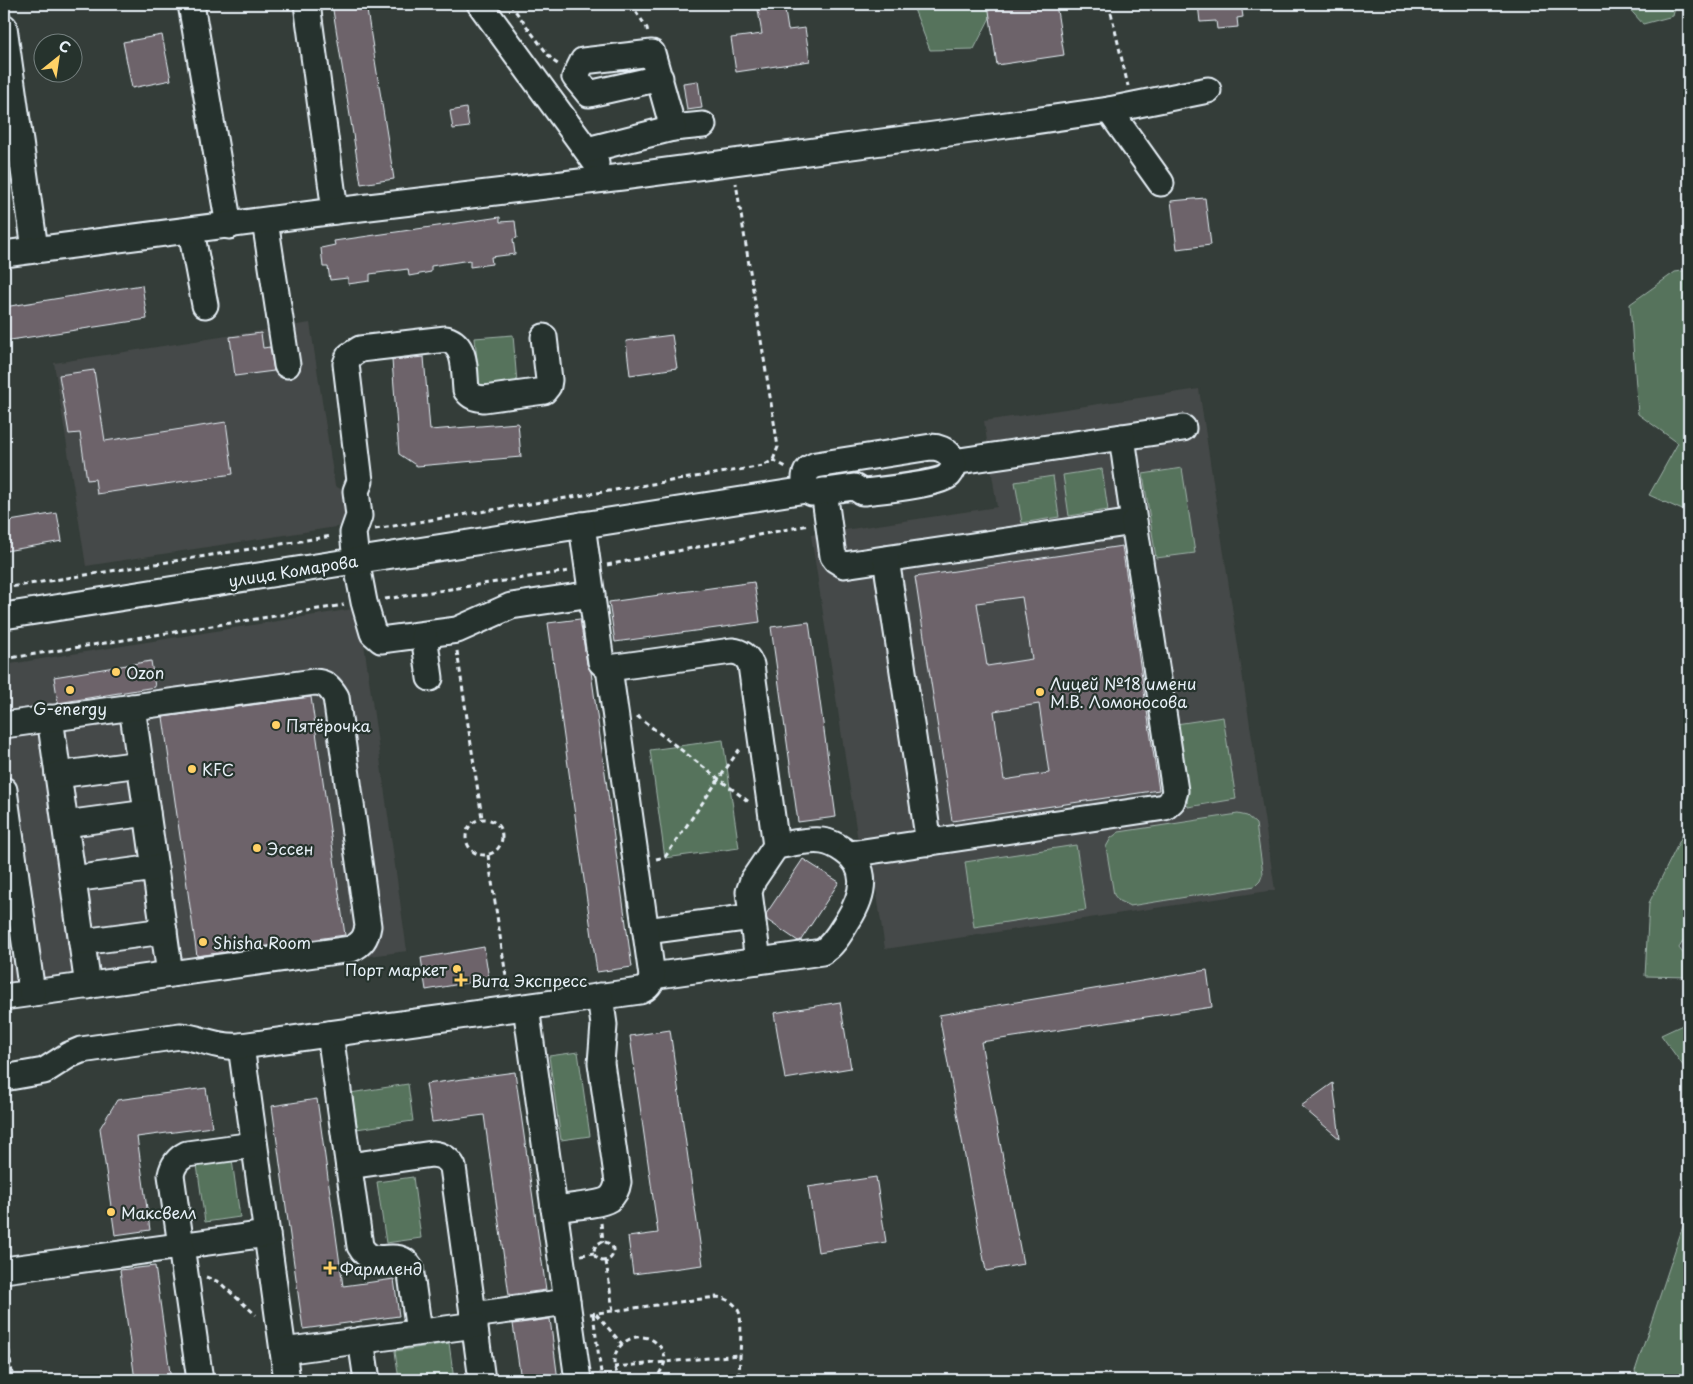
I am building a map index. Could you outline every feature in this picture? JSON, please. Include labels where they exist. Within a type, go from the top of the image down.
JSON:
[{"type":"street","points":[[191,4],[229,226]]},
{"type":"street","points":[[308,4],[335,211]]},
{"type":"street","points":[[480,4],[607,179]]},
{"type":"street","points":[[4,27],[35,249]]},
{"type":"street","points":[[660,78],[589,94],[576,77],[583,61],[652,53],[660,78],[673,128]]},
{"type":"street","points":[[4,254],[335,211],[607,179],[986,128],[1121,107],[1208,90]]},
{"type":"street","points":[[1121,107],[1161,183]]},
{"type":"street","points":[[587,150],[673,128],[702,125]]},
{"type":"street","points":[[265,221],[287,364]]},
{"type":"street","points":[[191,231],[205,305]]},
{"type":"street","points":[[544,337],[549,380],[548,386],[544,391],[484,398],[476,398],[466,390],[462,350],[452,340],[446,339],[360,349],[349,356],[346,364],[360,481],[356,491],[359,516],[353,533],[356,560],[364,602],[373,633],[378,638],[384,640],[454,631],[511,606],[592,594]]},
{"type":"street","points":[[1134,522],[848,565],[839,563],[834,556],[828,521],[815,490],[804,476],[805,472],[816,465],[931,447],[944,450],[949,454],[953,462],[1182,428]]},
{"type":"street","points":[[850,854],[1165,807],[1172,801],[1175,790],[1122,437]]},
{"type":"street","name":"улица Комарова","points":[[4,616],[815,490],[854,487],[865,492],[936,481],[949,476],[953,462]]},
{"type":"street","points":[[582,525],[601,662],[604,665],[609,668],[738,651],[746,656],[750,665],[776,846],[751,884],[749,897],[758,961]]},
{"type":"street","points":[[886,559],[929,843]]},
{"type":"street","points":[[424,635],[430,678]]},
{"type":"street","points":[[4,1078],[44,1071],[69,1055],[81,1050],[180,1036],[222,1046],[241,1046],[640,991],[649,985],[652,976],[609,668]]},
{"type":"street","points":[[4,724],[314,682],[326,685],[336,697],[368,926],[367,933],[359,946],[351,949],[4,997]]},
{"type":"street","points":[[132,707],[170,974]]},
{"type":"street","points":[[50,718],[88,986]]},
{"type":"street","points":[[58,776],[140,764]]},
{"type":"street","points":[[4,790],[32,993]]},
{"type":"street","points":[[65,824],[147,813]]},
{"type":"street","points":[[652,976],[818,953],[829,947],[855,910],[860,896],[862,875],[860,869],[850,854],[834,844],[821,841],[776,846]]},
{"type":"street","points":[[73,879],[155,868]]},
{"type":"street","points":[[646,931],[752,917]]},
{"type":"street","points":[[82,942],[164,931]]},
{"type":"street","points":[[554,1208],[604,1202],[613,1195],[618,1182],[601,1063],[604,1030],[600,996]]},
{"type":"street","points":[[518,1008],[554,1208],[578,1380]]},
{"type":"street","points":[[330,1034],[360,1246],[371,1258],[377,1260],[398,1258],[406,1262],[410,1267],[419,1332]]},
{"type":"street","points":[[241,1046],[287,1380]]},
{"type":"street","points":[[200,1380],[171,1175],[176,1162],[187,1154],[254,1145]]},
{"type":"street","points":[[349,1166],[432,1154],[443,1156],[450,1162],[482,1380]]},
{"type":"street","points":[[4,1270],[267,1234]]},
{"type":"street","points":[[282,1344],[362,1340],[419,1332],[567,1302]]},
{"type":"street","points":[[362,1340],[367,1380]]},
{"type":"path","points":[[510,4],[552,60],[576,77]]},
{"type":"path","points":[[631,4],[647,28],[652,53]]},
{"type":"path","points":[[1109,4],[1121,107]]},
{"type":"path","points":[[4,588],[762,466],[773,460],[778,447],[733,162]]},
{"type":"path","points":[[4,659],[588,568],[828,521]]},
{"type":"path","points":[[454,631],[482,818]]},
{"type":"path","points":[[613,697],[772,820]]},
{"type":"path","points":[[636,862],[665,857],[758,721]]},
{"type":"path","points":[[482,818],[491,820],[499,825],[502,834],[502,843],[496,851],[488,855],[479,855],[472,851],[467,844],[466,835],[468,827],[474,821],[482,818]]},
{"type":"path","points":[[488,855],[518,1008]]},
{"type":"path","points":[[598,1202],[603,1241]]},
{"type":"path","points":[[603,1241],[612,1246],[613,1250],[613,1255],[606,1261],[598,1260],[594,1253],[596,1245],[603,1241]]},
{"type":"path","points":[[606,1261],[613,1311]]},
{"type":"path","points":[[186,1280],[208,1277],[216,1280],[282,1344]]},
{"type":"path","points":[[602,1380],[592,1314],[722,1297],[732,1302],[740,1316],[739,1380]]},
{"type":"path","points":[[596,1314],[622,1344]]},
{"type":"path","points":[[4,1315],[13,1380]]},
{"type":"path","points":[[622,1380],[617,1376],[614,1367],[614,1358],[617,1350],[629,1339],[645,1337],[652,1340],[664,1352],[665,1362],[656,1380]]},
{"type":"path","points":[[614,1367],[740,1355]]},
{"type":"shaded area","points":[[310,323],[335,486],[350,494],[355,524],[86,566],[54,363]]},
{"type":"shaded area","name":"Лицей №18 имени М.В. Ломоносова","points":[[1199,389],[1275,890],[885,949],[869,840],[858,841],[811,535],[997,507],[984,421]]},
{"type":"shaded area","points":[[359,608],[407,951],[4,1006],[4,665]]},
{"type":"green space","points":[[912,4],[997,4],[974,49],[930,50]]},
{"type":"green space","points":[[1625,4],[1676,4],[1673,16],[1643,24]]},
{"type":"green space","points":[[1689,270],[1689,513],[1649,495],[1678,443],[1638,414],[1630,304],[1675,272]]},
{"type":"green space","points":[[513,335],[517,383],[479,385],[475,338]]},
{"type":"green space","points":[[1182,468],[1195,553],[1156,558],[1143,474]]},
{"type":"green space","points":[[1102,469],[1108,510],[1069,516],[1063,475]]},
{"type":"green space","points":[[1053,476],[1059,517],[1022,523],[1015,482]]},
{"type":"green space","points":[[1223,717],[1236,799],[1188,807],[1176,724]]},
{"type":"green space","points":[[723,740],[739,848],[665,858],[650,750]]},
{"type":"green space","points":[[1238,814],[1247,816],[1256,824],[1263,873],[1260,881],[1255,886],[1130,906],[1119,901],[1114,895],[1106,847],[1111,838],[1119,832]]},
{"type":"green space","points":[[1689,822],[1689,931],[1679,948],[1689,961],[1689,977],[1645,976],[1649,903]]},
{"type":"green space","points":[[1076,845],[1086,910],[974,927],[965,862]]},
{"type":"green space","points":[[1689,1022],[1689,1074],[1661,1035]]},
{"type":"green space","points":[[578,1052],[590,1136],[561,1140],[549,1056]]},
{"type":"green space","points":[[408,1084],[413,1121],[356,1129],[350,1093]]},
{"type":"green space","points":[[232,1160],[240,1217],[205,1222],[197,1165]]},
{"type":"green space","points":[[413,1177],[421,1238],[386,1243],[377,1182]]},
{"type":"green space","points":[[1689,1180],[1689,1380],[1639,1380],[1635,1371],[1685,1220]]},
{"type":"green space","points":[[449,1343],[454,1380],[399,1380],[395,1351]]},
{"type":"building","points":[[332,4],[366,4],[394,179],[361,184]]},
{"type":"building","points":[[757,4],[784,4],[788,30],[805,28],[810,61],[736,72],[731,38],[762,34]]},
{"type":"building","points":[[988,4],[1056,4],[1064,55],[997,65]]},
{"type":"building","points":[[1198,4],[1241,4],[1243,17],[1237,18],[1238,27],[1217,29],[1216,21],[1200,22]]},
{"type":"building","points":[[162,35],[171,80],[132,88],[123,42]]},
{"type":"building","points":[[698,81],[702,108],[687,110],[683,83]]},
{"type":"building","points":[[466,108],[469,127],[453,129],[450,111]]},
{"type":"building","points":[[1205,198],[1211,245],[1177,249],[1171,201]]},
{"type":"building","points":[[500,217],[500,222],[515,221],[517,238],[513,239],[515,254],[491,257],[492,264],[470,267],[470,260],[431,266],[431,272],[409,276],[408,269],[370,274],[370,281],[348,284],[348,278],[330,280],[328,267],[323,267],[321,248],[335,245],[334,241]]},
{"type":"building","points":[[142,285],[147,319],[4,341],[4,307]]},
{"type":"building","points":[[261,333],[263,348],[270,347],[274,371],[235,376],[230,337]]},
{"type":"building","points":[[672,335],[677,368],[630,375],[626,341]]},
{"type":"building","points":[[424,357],[430,430],[518,423],[521,457],[417,466],[399,454],[392,360]]},
{"type":"building","points":[[94,370],[105,441],[226,422],[233,474],[97,494],[95,479],[87,480],[80,433],[69,434],[59,375]]},
{"type":"building","points":[[57,513],[62,541],[6,551],[4,522]]},
{"type":"building","points":[[1122,546],[1159,790],[952,821],[915,577]],"holes":[[[1022,597],[1032,659],[987,666],[977,603]],[[1039,704],[1049,773],[1004,780],[994,711]]]},
{"type":"building","points":[[754,582],[760,622],[615,642],[609,602]]},
{"type":"building","points":[[580,619],[587,664],[591,672],[632,967],[597,972],[548,623]]},
{"type":"building","points":[[809,622],[836,817],[798,822],[771,627]]},
{"type":"building","points":[[151,661],[155,687],[58,703],[54,677]]},
{"type":"building","name":"Эссен","points":[[311,697],[345,935],[197,956],[163,717]]},
{"type":"building","points":[[803,859],[839,882],[801,940],[798,941],[767,920],[766,914]]},
{"type":"building","points":[[484,947],[489,979],[426,990],[421,958]]},
{"type":"building","points":[[1207,970],[1212,1007],[981,1042],[1023,1264],[986,1271],[939,1015]]},
{"type":"building","points":[[840,1002],[851,1068],[785,1079],[774,1013]]},
{"type":"building","points":[[670,1030],[703,1265],[633,1274],[628,1237],[658,1233],[630,1036]]},
{"type":"building","points":[[515,1072],[546,1290],[509,1295],[484,1115],[432,1122],[426,1084]]},
{"type":"building","points":[[1333,1083],[1340,1139],[1301,1106]]},
{"type":"building","points":[[206,1088],[212,1127],[137,1137],[150,1230],[115,1235],[100,1128],[117,1100]]},
{"type":"building","points":[[317,1099],[343,1286],[394,1279],[399,1316],[303,1329],[272,1106]]},
{"type":"building","points":[[876,1177],[886,1242],[818,1252],[808,1187]]},
{"type":"building","points":[[155,1266],[171,1380],[135,1380],[120,1270]]},
{"type":"building","points":[[550,1319],[558,1380],[521,1380],[513,1324]]},
{"type":"place","name":"Ozon","points":[[116,672]]},
{"type":"place","name":"G-energy","points":[[70,690]]},
{"type":"place","name":"Лицей №18 имени М.В. Ломоносова","points":[[1040,692]]},
{"type":"place","name":"Пятёрочка","points":[[276,725]]},
{"type":"place","name":"KFC","points":[[192,769]]},
{"type":"place","name":"Эссен","points":[[257,848]]},
{"type":"place","name":"Shisha Room","points":[[203,942]]},
{"type":"place","name":"Порт маркет","points":[[457,969]]},
{"type":"place","name":"Вита Экспресс","points":[[461,980]]},
{"type":"place","name":"Максвелл","points":[[111,1212]]},
{"type":"place","name":"Фармленд","points":[[330,1268]]}]
